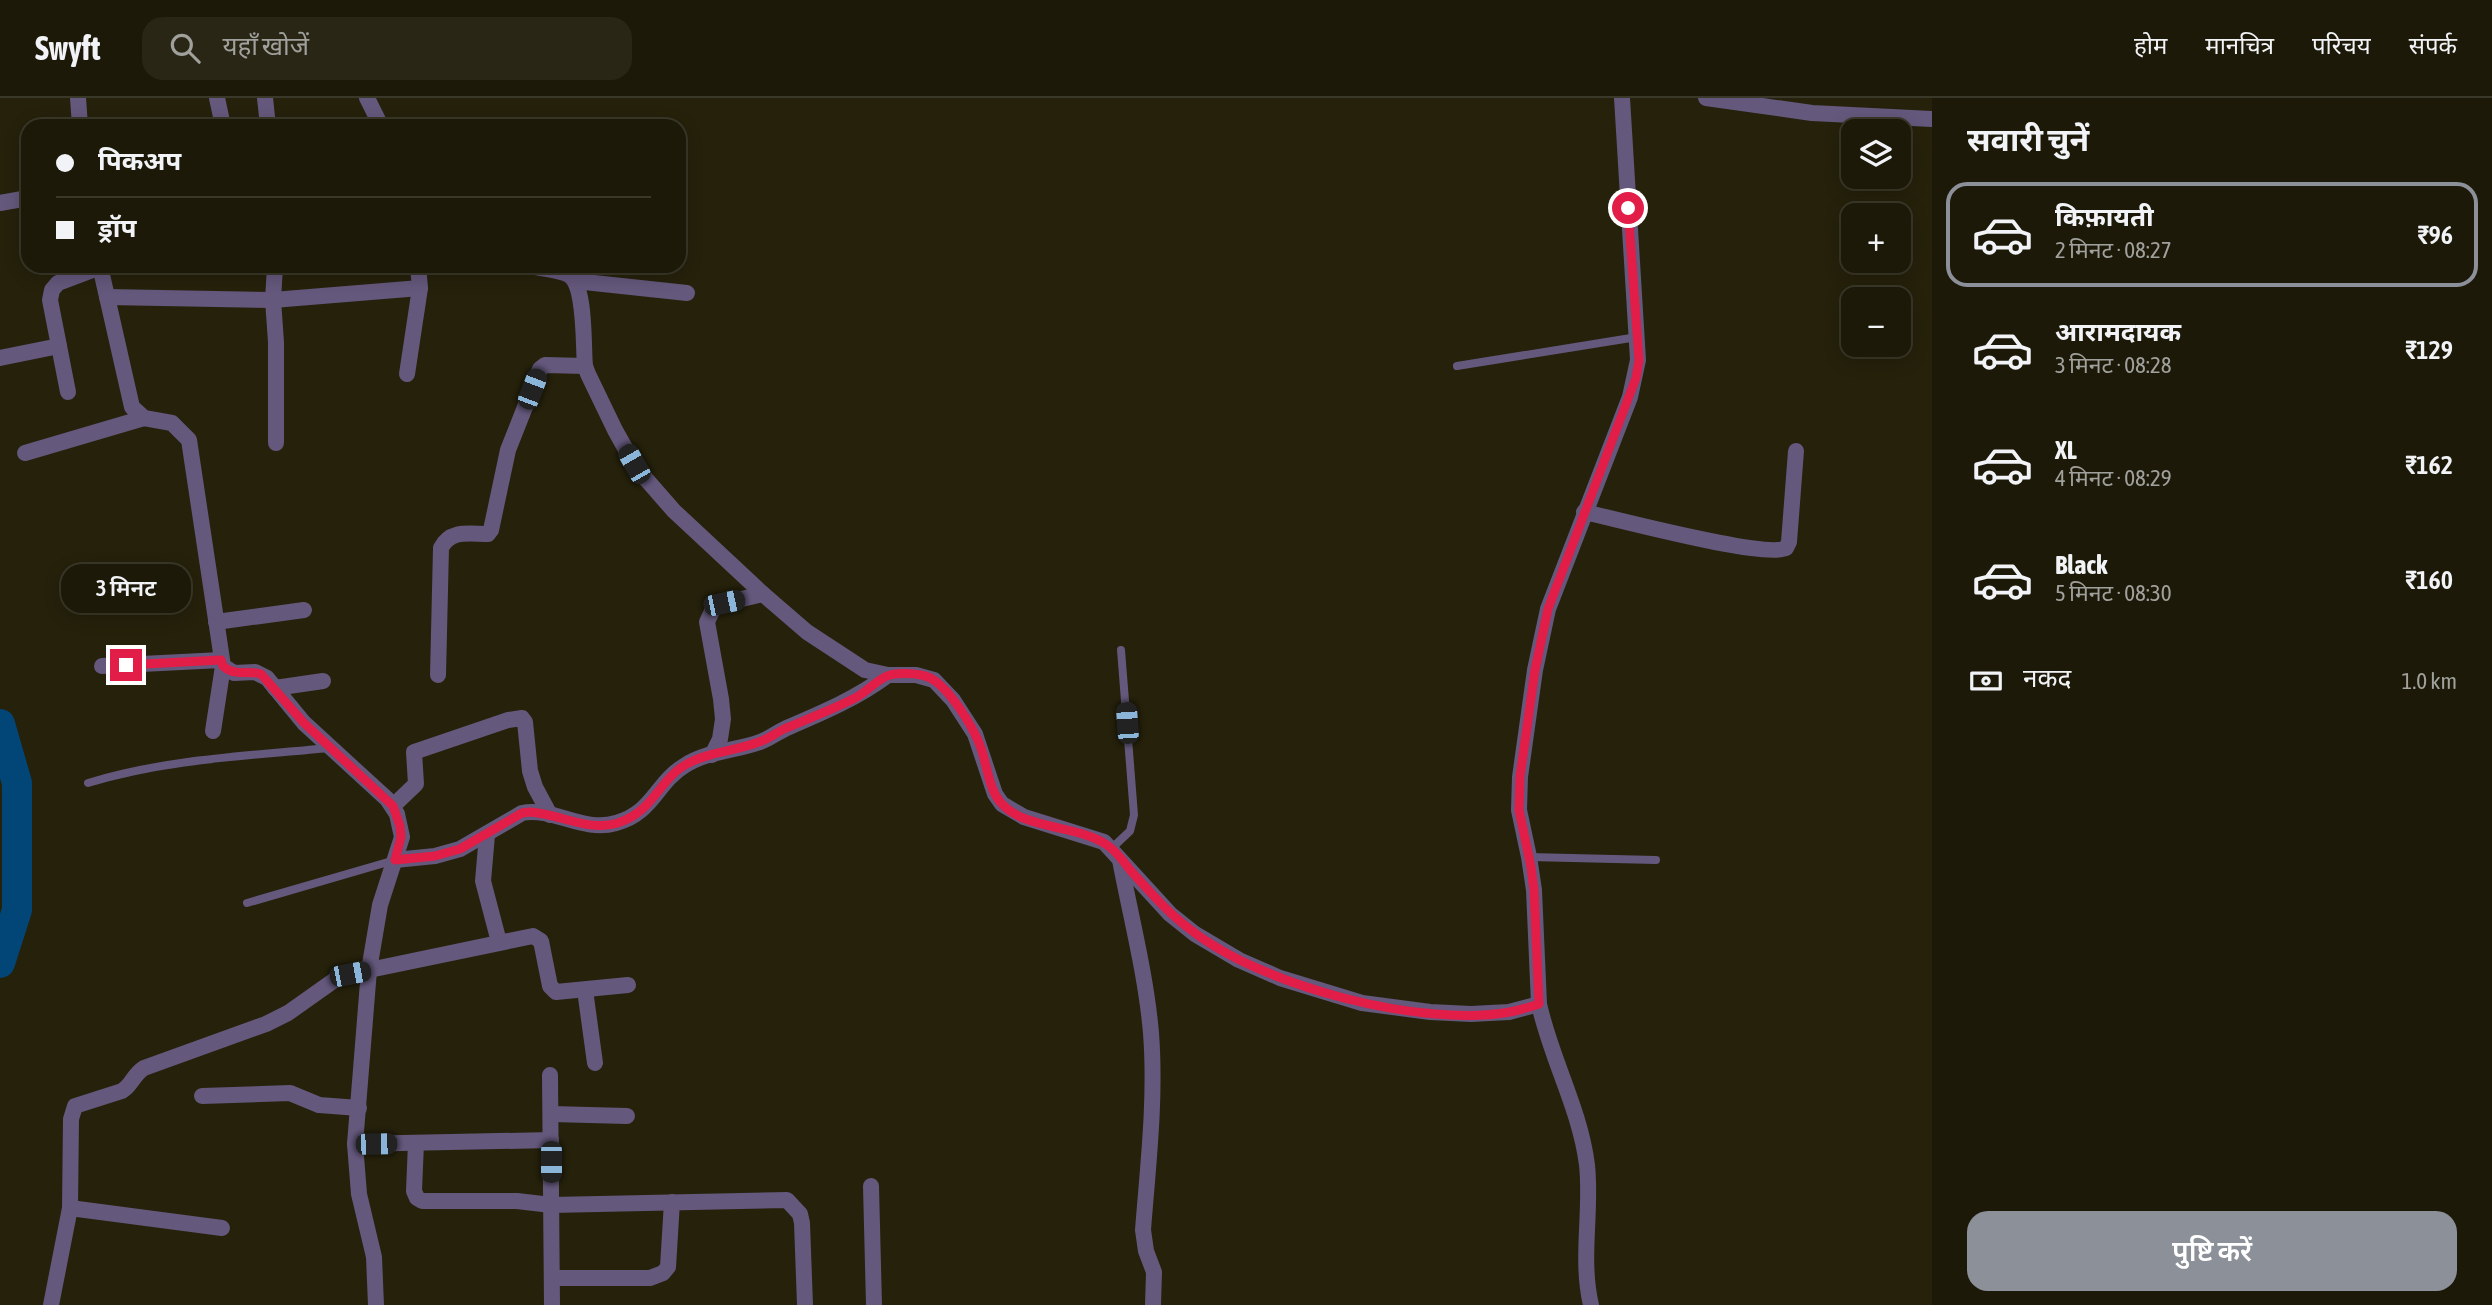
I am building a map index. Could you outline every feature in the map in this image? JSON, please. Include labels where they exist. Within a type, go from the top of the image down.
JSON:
[{"type":"street","points":[[78,98],[80,119]]},
{"type":"street","points":[[218,98],[222,119]]},
{"type":"street","points":[[265,98],[267,119]]},
{"type":"street","points":[[367,98],[378,119]]},
{"type":"street","points":[[1591,1305],[1586,1263],[1586,1163],[1576,1116],[1539,1004],[1534,890],[1519,810],[1520,777],[1535,670],[1548,609],[1636,378],[1639,360],[1622,98]]},
{"type":"street","points":[[1706,98],[1799,104],[1812,113],[1932,119]]},
{"type":"street","points":[[0,203],[21,199]]},
{"type":"street","points":[[68,392],[50,300],[52,290],[58,283],[83,273]]},
{"type":"street","points":[[102,273],[130,401],[132,407],[144,418]]},
{"type":"street","points":[[274,273],[272,300],[276,342],[276,443]]},
{"type":"street","points":[[407,374],[420,288],[419,273]]},
{"type":"street","points":[[561,273],[575,281],[687,293]]},
{"type":"street","points":[[575,281],[580,299],[585,366],[592,386],[634,464],[659,495],[763,594],[799,625],[854,665],[888,675],[926,676],[940,685],[975,734],[995,794],[1002,804],[1024,817],[1104,842],[1170,914],[1195,934],[1239,960],[1280,978],[1362,1003],[1430,1012],[1509,1012],[1539,1004]]},
{"type":"street","points":[[107,297],[272,300],[420,288]]},
{"type":"street","points":[[0,358],[59,346]]},
{"type":"street","points":[[438,675],[441,548],[454,534],[488,534],[491,530],[508,450],[540,369],[545,365],[585,366]]},
{"type":"street","points":[[25,453],[144,418],[172,422],[189,440],[222,663],[213,731]]},
{"type":"street","points":[[1584,512],[1735,546],[1779,551],[1786,548],[1789,542],[1796,451]]},
{"type":"street","points":[[712,755],[720,739],[723,719],[722,699],[707,622],[713,609],[724,603],[763,594]]},
{"type":"street","points":[[216,622],[304,610]]},
{"type":"street","points":[[102,666],[222,663],[234,673],[261,674],[304,723],[393,806],[401,837],[377,918],[369,971],[355,1144],[359,1195],[374,1257],[376,1305]]},
{"type":"street","points":[[395,860],[448,853],[487,835],[522,813],[550,815],[586,825],[618,823],[643,809],[687,763],[758,743],[836,708],[868,691],[888,675]]},
{"type":"street","points":[[275,688],[323,681]]},
{"type":"street","points":[[393,806],[416,784],[414,752],[508,720],[522,718],[525,723],[530,771],[550,815]]},
{"type":"street","points":[[487,835],[483,881],[499,942]]},
{"type":"street","points":[[1116,853],[1148,1005],[1151,1036],[1152,1100],[1143,1230],[1146,1251],[1154,1272],[1153,1305]]},
{"type":"street","points":[[51,1305],[70,1208],[71,1119],[75,1106],[122,1091],[144,1068],[266,1024],[288,1013],[336,979],[499,942],[538,937],[553,990],[561,992],[628,985]]},
{"type":"street","points":[[585,990],[595,1063]]},
{"type":"street","points":[[550,1075],[552,1305]]},
{"type":"street","points":[[202,1096],[290,1093],[319,1105],[359,1108]]},
{"type":"street","points":[[551,1114],[627,1116]]},
{"type":"street","points":[[355,1144],[551,1140]]},
{"type":"street","points":[[416,1143],[414,1191],[422,1201],[517,1201],[551,1205],[787,1200],[800,1214],[802,1223],[805,1305]]},
{"type":"street","points":[[871,1186],[874,1305]]},
{"type":"street","points":[[551,1278],[650,1278],[663,1273],[668,1266],[672,1202]]},
{"type":"street","points":[[70,1208],[222,1228]]},
{"type":"lane","points":[[1457,366],[1637,337]]},
{"type":"lane","points":[[1116,853],[1130,831],[1134,815],[1121,650]]},
{"type":"lane","points":[[88,783],[164,765],[338,753]]},
{"type":"lane","points":[[1529,857],[1656,860]]},
{"type":"lane","points":[[247,903],[395,860]]},
{"type":"waterway","points":[[0,724],[17,783],[17,910],[0,963]]},
{"type":"route","points":[[126,665],[221,660],[228,671],[254,672],[267,678],[304,723],[393,806],[401,837],[395,860],[435,856],[460,849],[522,813],[542,813],[586,825],[618,823],[643,809],[687,763],[758,743],[836,708],[868,691],[888,675],[926,676],[940,685],[975,734],[995,794],[1002,804],[1024,817],[1104,842],[1170,914],[1195,934],[1239,960],[1280,978],[1362,1003],[1430,1012],[1471,1014],[1509,1012],[1539,1004],[1534,890],[1519,810],[1520,777],[1535,670],[1548,609],[1636,378],[1639,360],[1628,208]]}]
